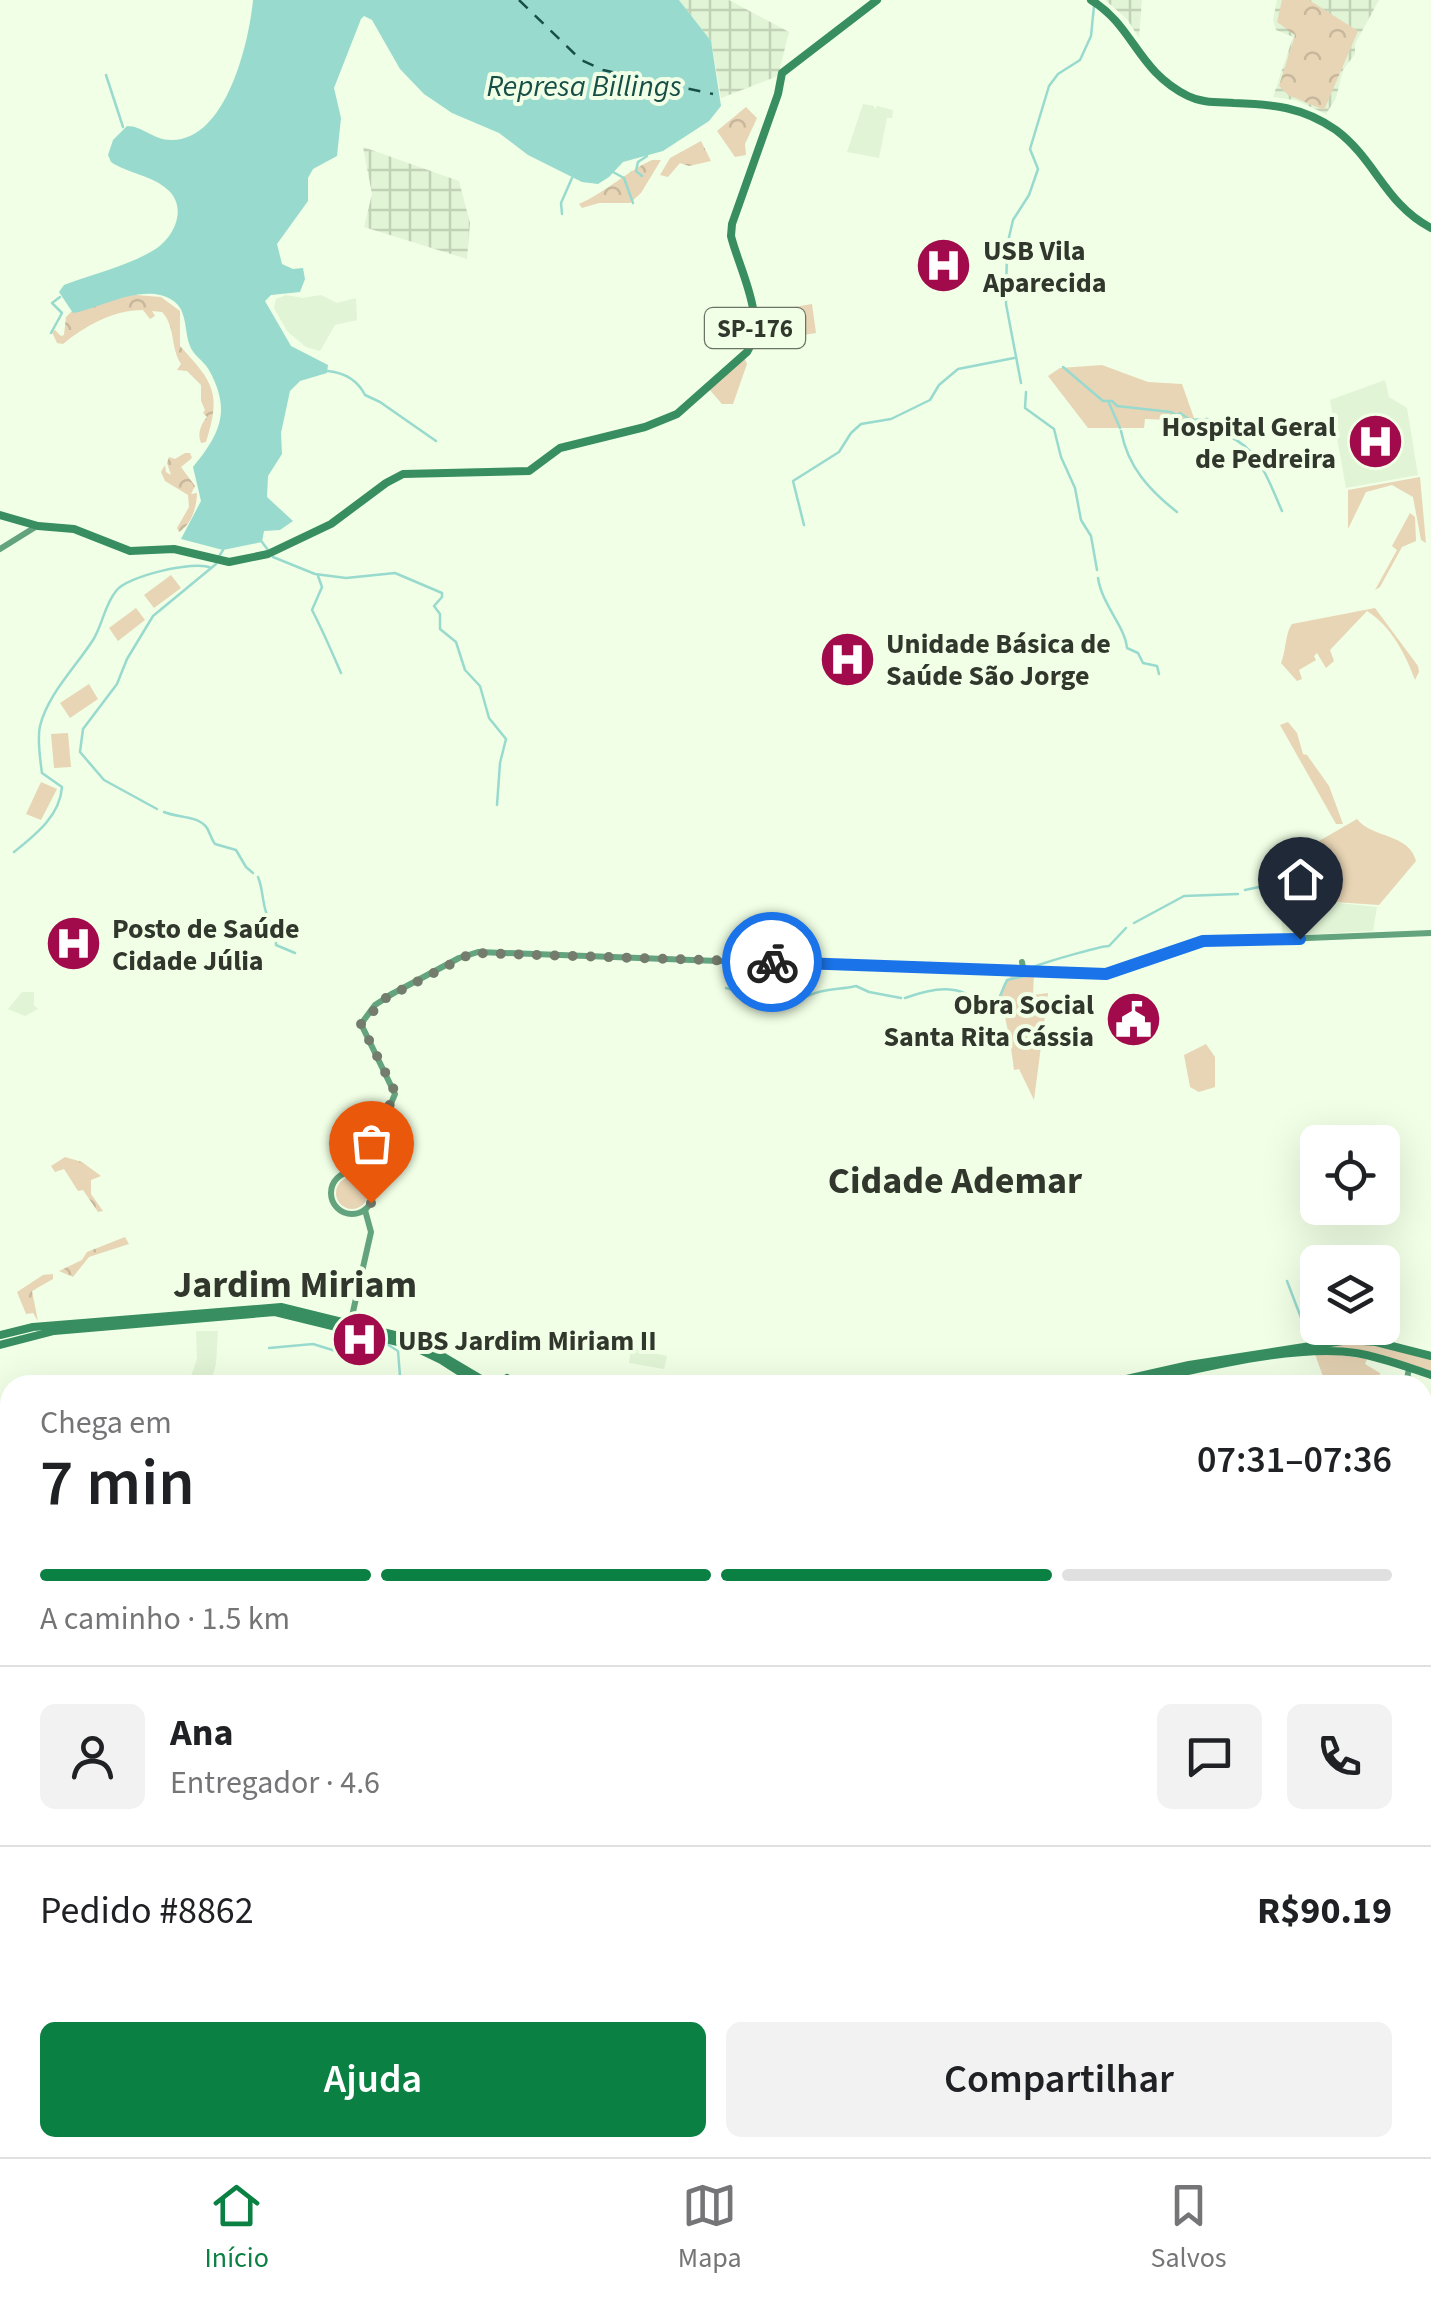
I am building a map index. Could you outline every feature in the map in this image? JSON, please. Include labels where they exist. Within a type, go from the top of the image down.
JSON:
[{"type":"main road","name":"SP-176","points":[[0,515],[38,526],[74,529],[130,551],[174,549],[219,562],[270,553],[331,524],[386,482],[403,474],[529,471],[560,448],[663,421],[688,406],[748,352],[755,327],[731,236],[732,224],[783,75],[880,0]]},
{"type":"main road","points":[[1094,0],[1122,22],[1151,64],[1186,90],[1209,98],[1284,102],[1324,118],[1364,148],[1400,202],[1431,226]]},
{"type":"main road","points":[[0,550],[38,526]]},
{"type":"main road","points":[[361,1174],[395,1094],[361,1024],[390,995],[466,955],[490,952],[1115,973],[1203,941],[1223,938],[1431,933]]},
{"type":"main road","points":[[1022,962],[1024,972]]},
{"type":"main road","points":[[361,1174],[373,1190],[371,1203],[364,1210],[344,1213],[334,1205],[330,1194],[339,1176],[361,1174]]},
{"type":"main road","points":[[350,1325],[371,1232],[364,1210]]},
{"type":"main road","points":[[0,1334],[238,1304],[281,1307],[416,1340],[474,1375]]},
{"type":"main road","points":[[0,1345],[48,1336],[268,1312],[350,1325],[420,1349],[463,1375]]},
{"type":"main road","points":[[1144,1375],[1349,1340],[1376,1342],[1431,1356]]},
{"type":"main road","points":[[1180,1375],[1299,1353],[1357,1353],[1431,1375]]},
{"type":"main road","points":[[1408,1375],[1409,1368]]},
{"type":"shaded area","points":[[679,0],[729,0],[789,32],[778,76],[721,98],[711,41]]},
{"type":"shaded area","points":[[1105,0],[1142,0],[1139,38],[1127,19]]},
{"type":"shaded area","points":[[1277,0],[1379,0],[1355,44],[1355,54],[1343,70],[1336,98],[1326,114],[1295,100],[1273,97],[1293,37],[1276,30],[1273,20]]},
{"type":"shaded area","points":[[863,104],[874,106],[875,110],[877,106],[893,110],[892,118],[887,118],[879,158],[847,152]]},
{"type":"shaded area","points":[[363,147],[459,181],[470,223],[467,259],[364,227],[372,194]]},
{"type":"shaded area","points":[[286,295],[321,295],[337,303],[356,298],[357,320],[335,325],[320,351],[306,347],[287,331],[274,308],[276,299]]},
{"type":"shaded area","name":"Hospital Geral de Pedreira","points":[[1385,380],[1389,397],[1407,408],[1418,475],[1346,488],[1330,400]]},
{"type":"shaded area","points":[[1279,900],[1315,911],[1319,901],[1377,907],[1373,931],[1283,936]]},
{"type":"shaded area","points":[[22,992],[34,992],[38,1009],[25,1016],[8,1009]]},
{"type":"shaded area","points":[[196,1331],[218,1331],[213,1375],[191,1375],[197,1359]]},
{"type":"shaded area","points":[[631,1348],[667,1356],[664,1369],[629,1363]]},
{"type":"green space","points":[[1282,0],[1309,0],[1358,31],[1324,110],[1288,95],[1279,86],[1295,35],[1277,22]]},
{"type":"green space","points":[[746,107],[757,118],[745,144],[746,155],[735,157],[717,131]]},
{"type":"green space","points":[[701,141],[711,161],[689,166],[680,163],[668,177],[660,175],[670,158]]},
{"type":"green space","points":[[652,160],[661,160],[641,193],[630,203],[599,203],[582,208],[579,204],[633,170]]},
{"type":"green space","points":[[124,294],[161,297],[180,311],[180,346],[207,379],[214,400],[206,442],[201,443],[199,436],[207,417],[203,413],[201,385],[187,371],[177,370],[181,364],[162,312],[152,311],[155,316],[150,319],[143,310],[110,316],[63,344],[57,343],[52,332],[64,335],[66,317],[72,311]]},
{"type":"green space","points":[[812,304],[816,333],[798,336],[794,307]]},
{"type":"green space","points":[[744,357],[747,364],[733,404],[722,404],[709,389]]},
{"type":"green space","points":[[1102,365],[1148,382],[1182,384],[1195,421],[1145,419],[1144,428],[1088,428],[1048,376],[1060,368]]},
{"type":"green space","points":[[185,453],[192,458],[181,467],[195,486],[191,494],[197,493],[197,498],[190,520],[179,532],[177,528],[189,507],[188,495],[165,481],[161,472],[165,465],[171,475],[169,457],[175,459]]},
{"type":"green space","points":[[1420,477],[1426,543],[1421,540],[1413,497],[1392,485],[1366,492],[1348,529],[1348,490]]},
{"type":"green space","points":[[1410,513],[1415,517],[1416,541],[1402,547],[1375,590],[1397,550],[1392,546]]},
{"type":"green space","points":[[171,575],[181,588],[154,608],[144,595]]},
{"type":"green space","points":[[136,608],[145,620],[118,641],[109,628]]},
{"type":"green space","points":[[1375,608],[1418,666],[1415,680],[1397,642],[1367,611],[1330,650],[1334,661],[1326,668],[1317,653],[1316,660],[1299,670],[1302,679],[1297,681],[1281,663],[1292,624]]},
{"type":"green space","points":[[89,684],[98,699],[70,718],[60,703]]},
{"type":"green space","points":[[1288,722],[1297,733],[1303,754],[1329,786],[1343,824],[1336,824],[1280,725]]},
{"type":"green space","points":[[68,733],[71,767],[54,768],[51,734]]},
{"type":"green space","points":[[41,782],[57,789],[41,820],[26,814]]},
{"type":"green space","points":[[1357,819],[1406,845],[1416,861],[1379,905],[1319,901],[1315,911],[1279,899],[1276,857],[1295,855]]},
{"type":"green space","points":[[1013,974],[1034,974],[1033,995],[1048,993],[1034,1100],[1019,1069],[1014,1070],[999,996]]},
{"type":"green space","points":[[1206,1044],[1215,1057],[1215,1087],[1199,1092],[1190,1087],[1184,1055]]},
{"type":"green space","points":[[65,1157],[82,1162],[101,1176],[91,1180],[91,1194],[103,1211],[98,1212],[83,1190],[78,1191],[64,1169],[55,1172],[51,1166]]},
{"type":"green space","points":[[352,1177],[363,1182],[368,1193],[363,1204],[352,1209],[341,1204],[336,1193],[341,1182]]},
{"type":"green space","points":[[125,1237],[129,1244],[89,1257],[73,1277],[59,1271],[82,1260],[87,1252]]},
{"type":"green space","points":[[53,1274],[53,1279],[32,1291],[38,1321],[33,1313],[26,1314],[17,1292],[43,1275]]},
{"type":"green space","points":[[1375,1345],[1431,1360],[1431,1371],[1318,1348]]},
{"type":"green space","points":[[1315,1354],[1367,1359],[1365,1364],[1380,1375],[1322,1375]]},
{"type":"water","name":"Represa Billings","points":[[253,0],[679,0],[711,41],[721,106],[709,121],[663,151],[623,162],[598,184],[582,182],[424,94],[400,69],[372,20],[364,16],[334,88],[341,118],[337,156],[313,169],[308,178],[308,201],[277,244],[282,264],[303,268],[305,279],[300,292],[271,295],[265,301],[291,346],[328,365],[327,373],[300,381],[290,391],[281,433],[282,454],[268,476],[267,497],[293,521],[280,530],[264,531],[262,542],[223,550],[181,539],[201,501],[193,467],[216,432],[221,409],[216,384],[190,346],[180,308],[167,297],[145,294],[73,313],[59,292],[64,285],[144,256],[167,238],[178,214],[174,197],[155,181],[111,162],[108,155],[113,140],[127,126],[171,140],[190,136],[206,125],[220,107],[240,63]]},
{"type":"waterway","points":[[1021,383],[1006,304],[1007,246],[1013,220],[1029,195],[1038,169],[1030,149],[1049,86],[1058,74],[1080,60],[1091,36],[1094,6]]},
{"type":"waterway","points":[[106,75],[123,127]]},
{"type":"waterway","points":[[642,176],[636,171],[638,162],[647,156]]},
{"type":"waterway","points":[[613,172],[624,178],[633,203]]},
{"type":"waterway","points":[[562,214],[561,203],[572,178]]},
{"type":"waterway","points":[[51,333],[62,313],[52,303],[60,297]]},
{"type":"waterway","points":[[804,525],[793,481],[839,452],[861,424],[891,419],[930,400],[939,385],[958,369],[1014,358]]},
{"type":"waterway","points":[[1063,367],[1103,401],[1180,413],[1190,420],[1208,419],[1214,423]]},
{"type":"waterway","points":[[328,371],[351,378],[365,395],[436,441]]},
{"type":"waterway","points":[[1026,392],[1025,408],[1054,429],[1075,488],[1081,520],[1091,536],[1097,570]]},
{"type":"waterway","points":[[1109,403],[1120,428]]},
{"type":"waterway","points":[[1121,431],[1141,477],[1177,512]]},
{"type":"waterway","points":[[1228,436],[1255,457],[1282,511]]},
{"type":"waterway","points":[[262,542],[268,550]]},
{"type":"waterway","points":[[218,558],[223,550]]},
{"type":"waterway","points":[[273,557],[315,574],[346,578],[395,573],[442,593],[434,606],[440,614],[440,629],[456,642],[465,670],[480,686],[489,718],[506,739],[497,805]]},
{"type":"waterway","points":[[157,809],[104,780],[80,752],[83,729],[117,684],[153,616],[216,564]]},
{"type":"waterway","points":[[14,852],[45,824],[57,807],[62,787],[42,773],[40,726],[56,692],[93,640],[116,591],[147,575],[191,566],[211,568]]},
{"type":"waterway","points":[[318,576],[322,587],[312,610],[341,673]]},
{"type":"waterway","points":[[1098,578],[1127,648],[1138,653],[1143,663],[1157,666],[1159,674]]},
{"type":"waterway","points":[[164,812],[203,824],[215,844],[236,850],[253,873]]},
{"type":"waterway","points":[[258,877],[276,945],[295,953]]},
{"type":"waterway","points":[[1245,890],[1259,887],[1275,895]]},
{"type":"waterway","points":[[1134,923],[1184,896],[1238,894]]},
{"type":"waterway","points":[[1029,969],[1109,946],[1126,928]]},
{"type":"waterway","points":[[905,998],[947,989],[966,994],[984,1006],[997,1003],[1007,980],[1025,976]]},
{"type":"waterway","points":[[726,988],[761,997],[771,987],[797,988],[808,996],[856,986],[901,998]]},
{"type":"waterway","points":[[1287,1281],[1300,1315]]},
{"type":"waterway","points":[[269,1348],[313,1344],[365,1360],[385,1343],[398,1351],[400,1375]]},
{"type":"ferry route","points":[[519,0],[581,60],[603,70],[713,94]]},
{"type":"way so far","points":[[371,1203],[372,1186],[361,1174],[395,1092],[361,1024],[390,995],[472,953],[772,962]]},
{"type":"place","name":"USB Vila Aparecida","points":[[944,266]]},
{"type":"place","name":"Hospital Geral de Pedreira","points":[[1375,442]]},
{"type":"place","name":"Unidade Básica de Saúde São Jorge","points":[[847,659]]},
{"type":"place","name":"Posto de Saúde Cidade Júlia","points":[[73,944]]},
{"type":"place","name":"Obra Social Santa Rita Cássia","points":[[1133,1020]]},
{"type":"place","name":"UBS Jardim Miriam II","points":[[359,1340]]},
{"type":"district","name":"Cidade Ademar","points":[[955,1180]]},
{"type":"district","name":"Jardim Miriam","points":[[295,1284]]},
{"type":"route","points":[[772,962],[1106,974],[1203,941],[1300,939]]}]
